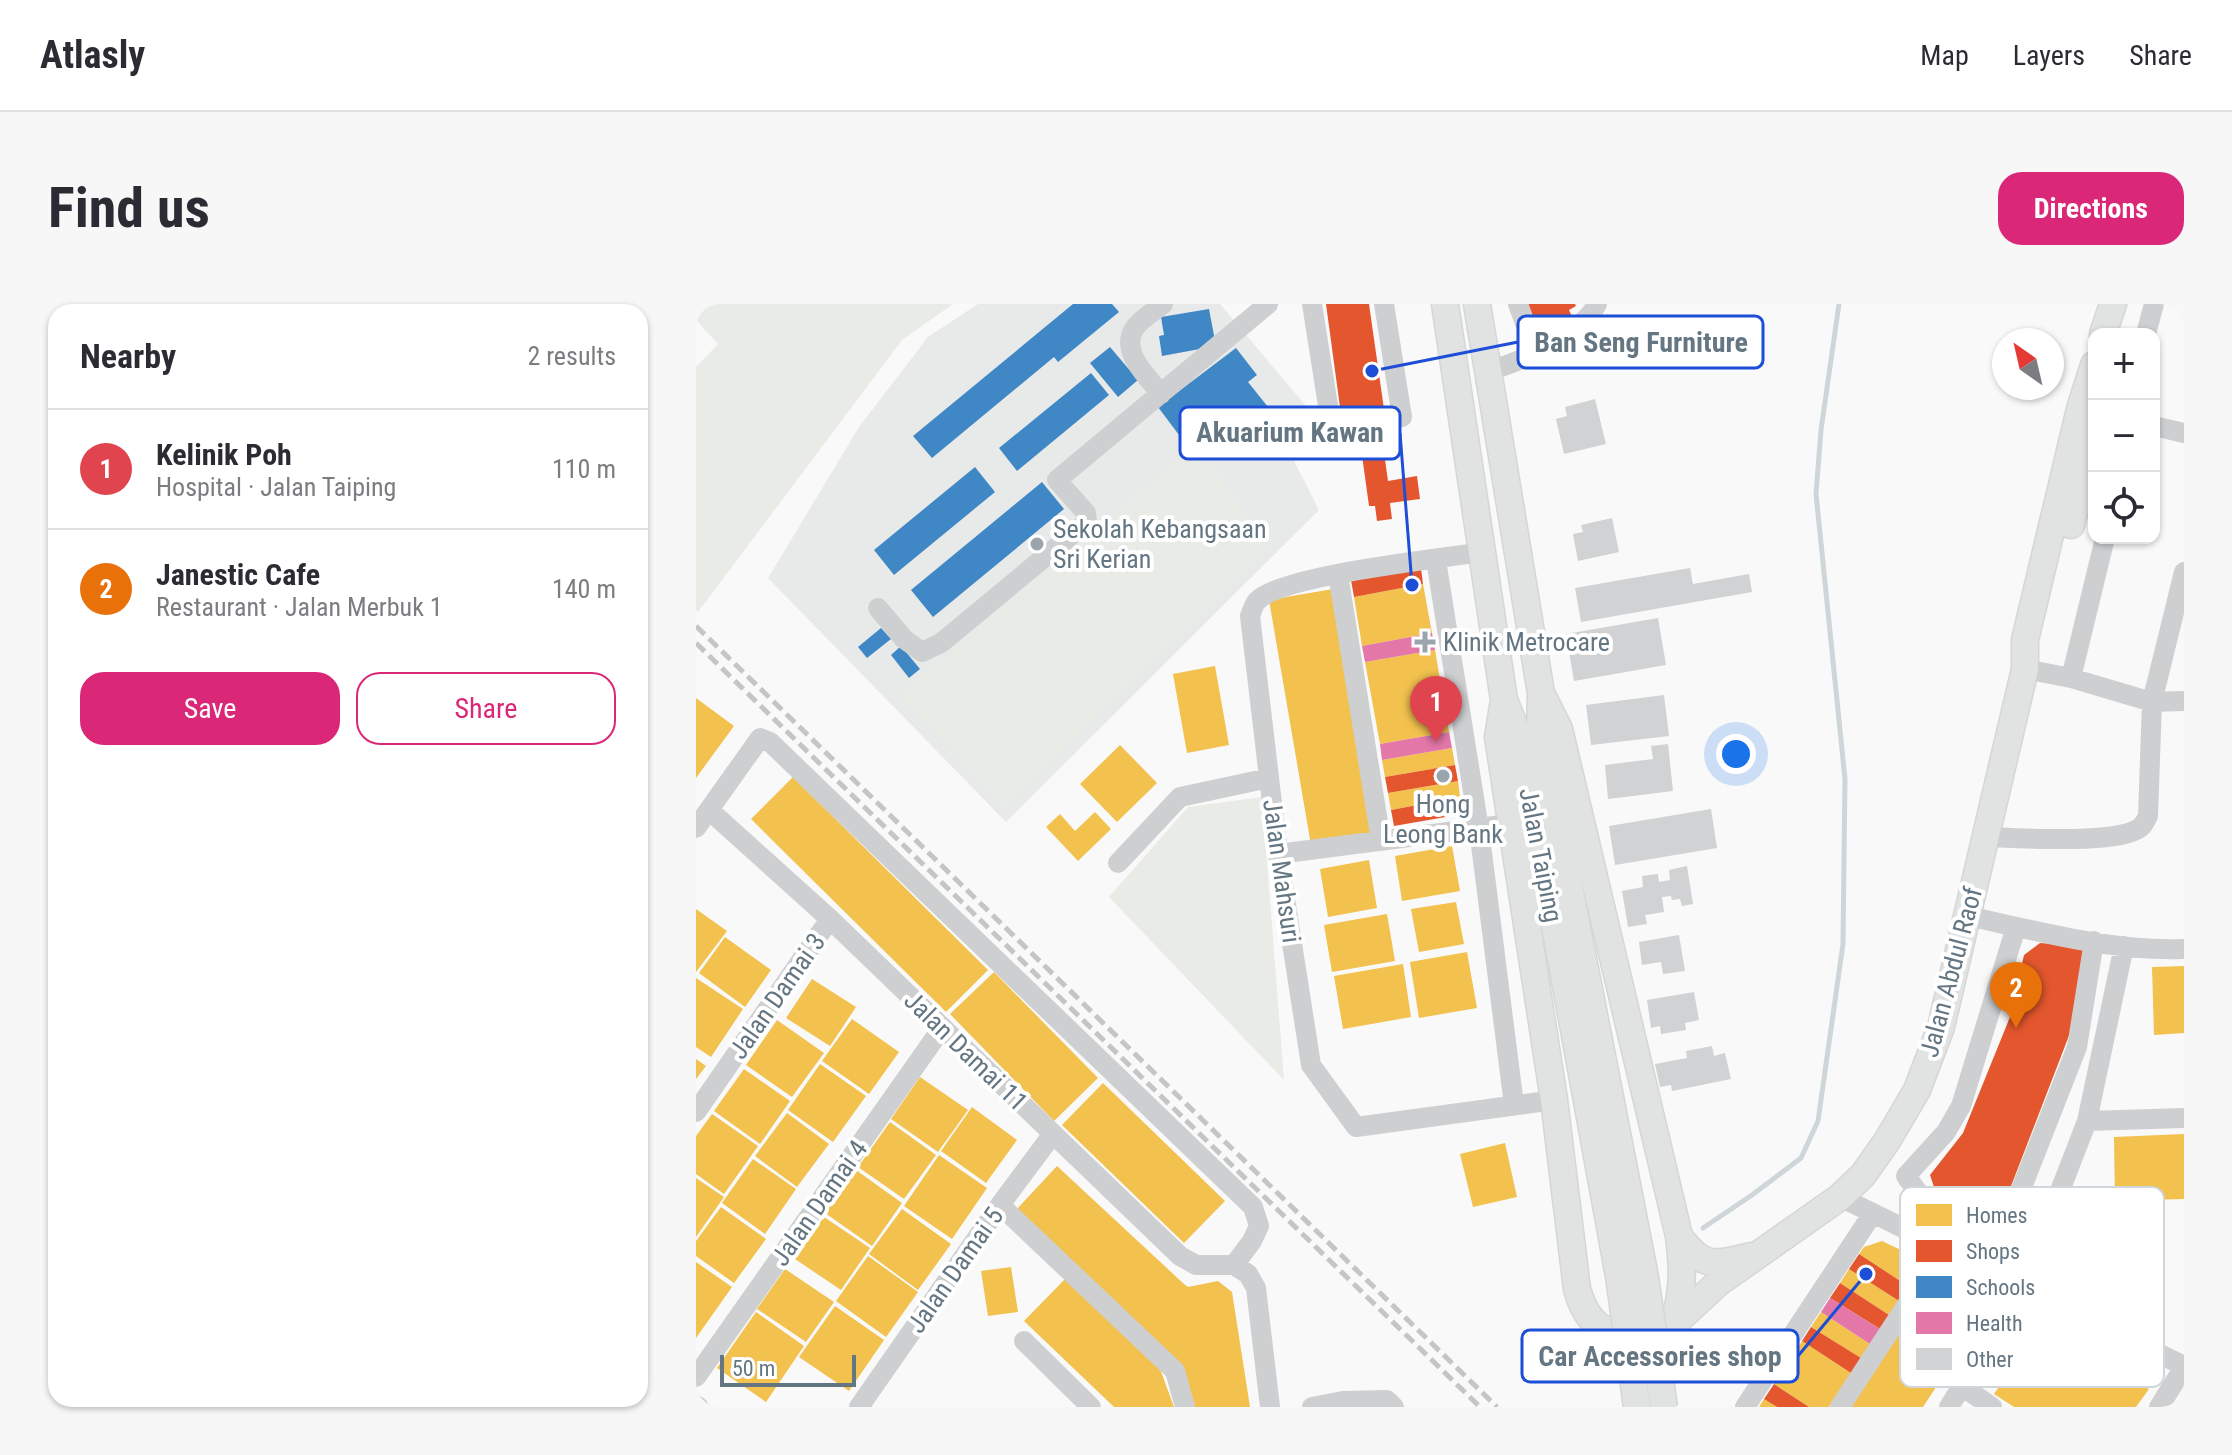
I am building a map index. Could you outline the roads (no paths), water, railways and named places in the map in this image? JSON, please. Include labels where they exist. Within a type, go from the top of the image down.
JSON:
[{"type":"main road","name":"Jalan Taiping","points":[[1445,304],[1504,700],[1518,735],[1567,935],[1645,1277],[1664,1407]]},
{"type":"main road","name":"Jalan Taiping","points":[[1477,304],[1541,693],[1540,733],[1567,935],[1637,1407]]},
{"type":"main road","points":[[2105,328],[2113,304]]},
{"type":"main road","points":[[2124,328],[2130,304]]},
{"type":"main road","name":"Jalan Abdul Raof","points":[[1672,1326],[1718,1283],[1840,1197],[1863,1175],[1917,1090],[1941,1027],[2025,669],[2025,640],[2087,411]]},
{"type":"main road","name":"Jalan Abdul Raof","points":[[2025,669],[2040,645],[2088,458]]},
{"type":"main road","points":[[1504,700],[1498,737],[1554,1100],[1577,1289],[1583,1309],[1597,1326],[1616,1335],[1638,1335],[1672,1326],[1680,1306],[1683,1285],[1679,1236],[1559,729],[1541,693]]},
{"type":"main road","points":[[1679,1236],[1693,1255],[1709,1262],[1754,1256]]},
{"type":"street","points":[[1161,394],[1134,358],[1129,344],[1135,327],[1163,304]]},
{"type":"street","points":[[878,608],[904,639],[922,652],[941,643],[1087,522],[1086,513],[1057,480],[1268,304]]},
{"type":"street","points":[[1312,304],[1332,431],[1402,417],[1384,304]]},
{"type":"street","points":[[1518,304],[1536,353]]},
{"type":"street","points":[[1489,370],[1506,367],[1536,353],[1589,316],[1597,304]]},
{"type":"street","points":[[2148,328],[2154,304]]},
{"type":"street","points":[[2160,427],[2184,433]]},
{"type":"street","points":[[2071,678],[2104,544]]},
{"type":"street","points":[[1381,841],[1338,574],[1482,552]]},
{"type":"street","points":[[1436,560],[1479,829],[1514,1105],[1554,1100]]},
{"type":"street","points":[[1984,837],[2046,839],[2108,836],[2138,829],[2145,824],[2148,816],[2152,702],[2184,572]]},
{"type":"street","name":"Jalan Mahsuri","points":[[1338,574],[1274,590],[1256,601],[1250,616],[1278,854],[1311,1065],[1356,1127],[1514,1105]]},
{"type":"street","points":[[2025,669],[2071,678],[2152,702],[2184,701]]},
{"type":"street","points":[[696,828],[760,738],[770,742],[1253,1207],[1259,1226],[1234,1265],[1248,1274],[1256,1288],[1270,1407]]},
{"type":"street","points":[[1118,863],[1180,797],[1269,778]]},
{"type":"street","name":"Jalan Damai 11","points":[[709,810],[830,919],[1180,1256],[1196,1265],[1234,1265]]},
{"type":"street","points":[[1278,854],[1510,824]]},
{"type":"street","points":[[1967,916],[2124,946],[2184,949]]},
{"type":"street","name":"Jalan Damai 3","points":[[696,1112],[830,919]]},
{"type":"street","points":[[1914,1187],[1906,1176],[1946,1132],[1961,1106],[2016,927]]},
{"type":"street","points":[[2022,1187],[2077,1047],[2094,941]]},
{"type":"street","points":[[2062,1187],[2087,1121],[2124,946]]},
{"type":"street","name":"Jalan Damai 4","points":[[696,1377],[942,1028]]},
{"type":"street","points":[[2087,1121],[2184,1118]]},
{"type":"street","name":"Jalan Damai 5","points":[[859,1407],[1052,1135]]},
{"type":"street","points":[[1840,1197],[1900,1226]]},
{"type":"street","points":[[1000,1205],[1175,1371],[1185,1407]]},
{"type":"street","points":[[1745,1407],[1873,1213]]},
{"type":"street","points":[[1840,1407],[1900,1315]]},
{"type":"street","points":[[1024,1341],[1091,1407]]},
{"type":"street","points":[[2164,1357],[2184,1367],[2170,1402]]},
{"type":"street","points":[[1949,1407],[1963,1387],[1992,1407]]},
{"type":"street","points":[[1312,1407],[1343,1401],[1387,1400],[1394,1407]]},
{"type":"waterway","points":[[1703,1228],[1801,1158],[1818,1121],[1843,944],[1845,779],[1816,494],[1821,430],[1839,304]]},
{"type":"railway","points":[[696,626],[1497,1407]]},
{"type":"railway","points":[[696,643],[1480,1407]]},
{"type":"place","name":"Ban Seng Furniture","points":[[1372,371]]},
{"type":"place","name":"Sekolah Kebangsaan Sri Kerian","points":[[1037,544]]},
{"type":"place","name":"Akuarium Kawan","points":[[1412,585]]},
{"type":"place","name":"Klinik Metrocare","points":[[1425,642]]},
{"type":"place","name":"Kelinik Poh","points":[[1436,742]]},
{"type":"place","name":"Hong Leong Bank","points":[[1443,776]]},
{"type":"place","name":"Janestic Cafe","points":[[2016,1028]]},
{"type":"place","name":"Car Accessories shop","points":[[1866,1274]]}]
